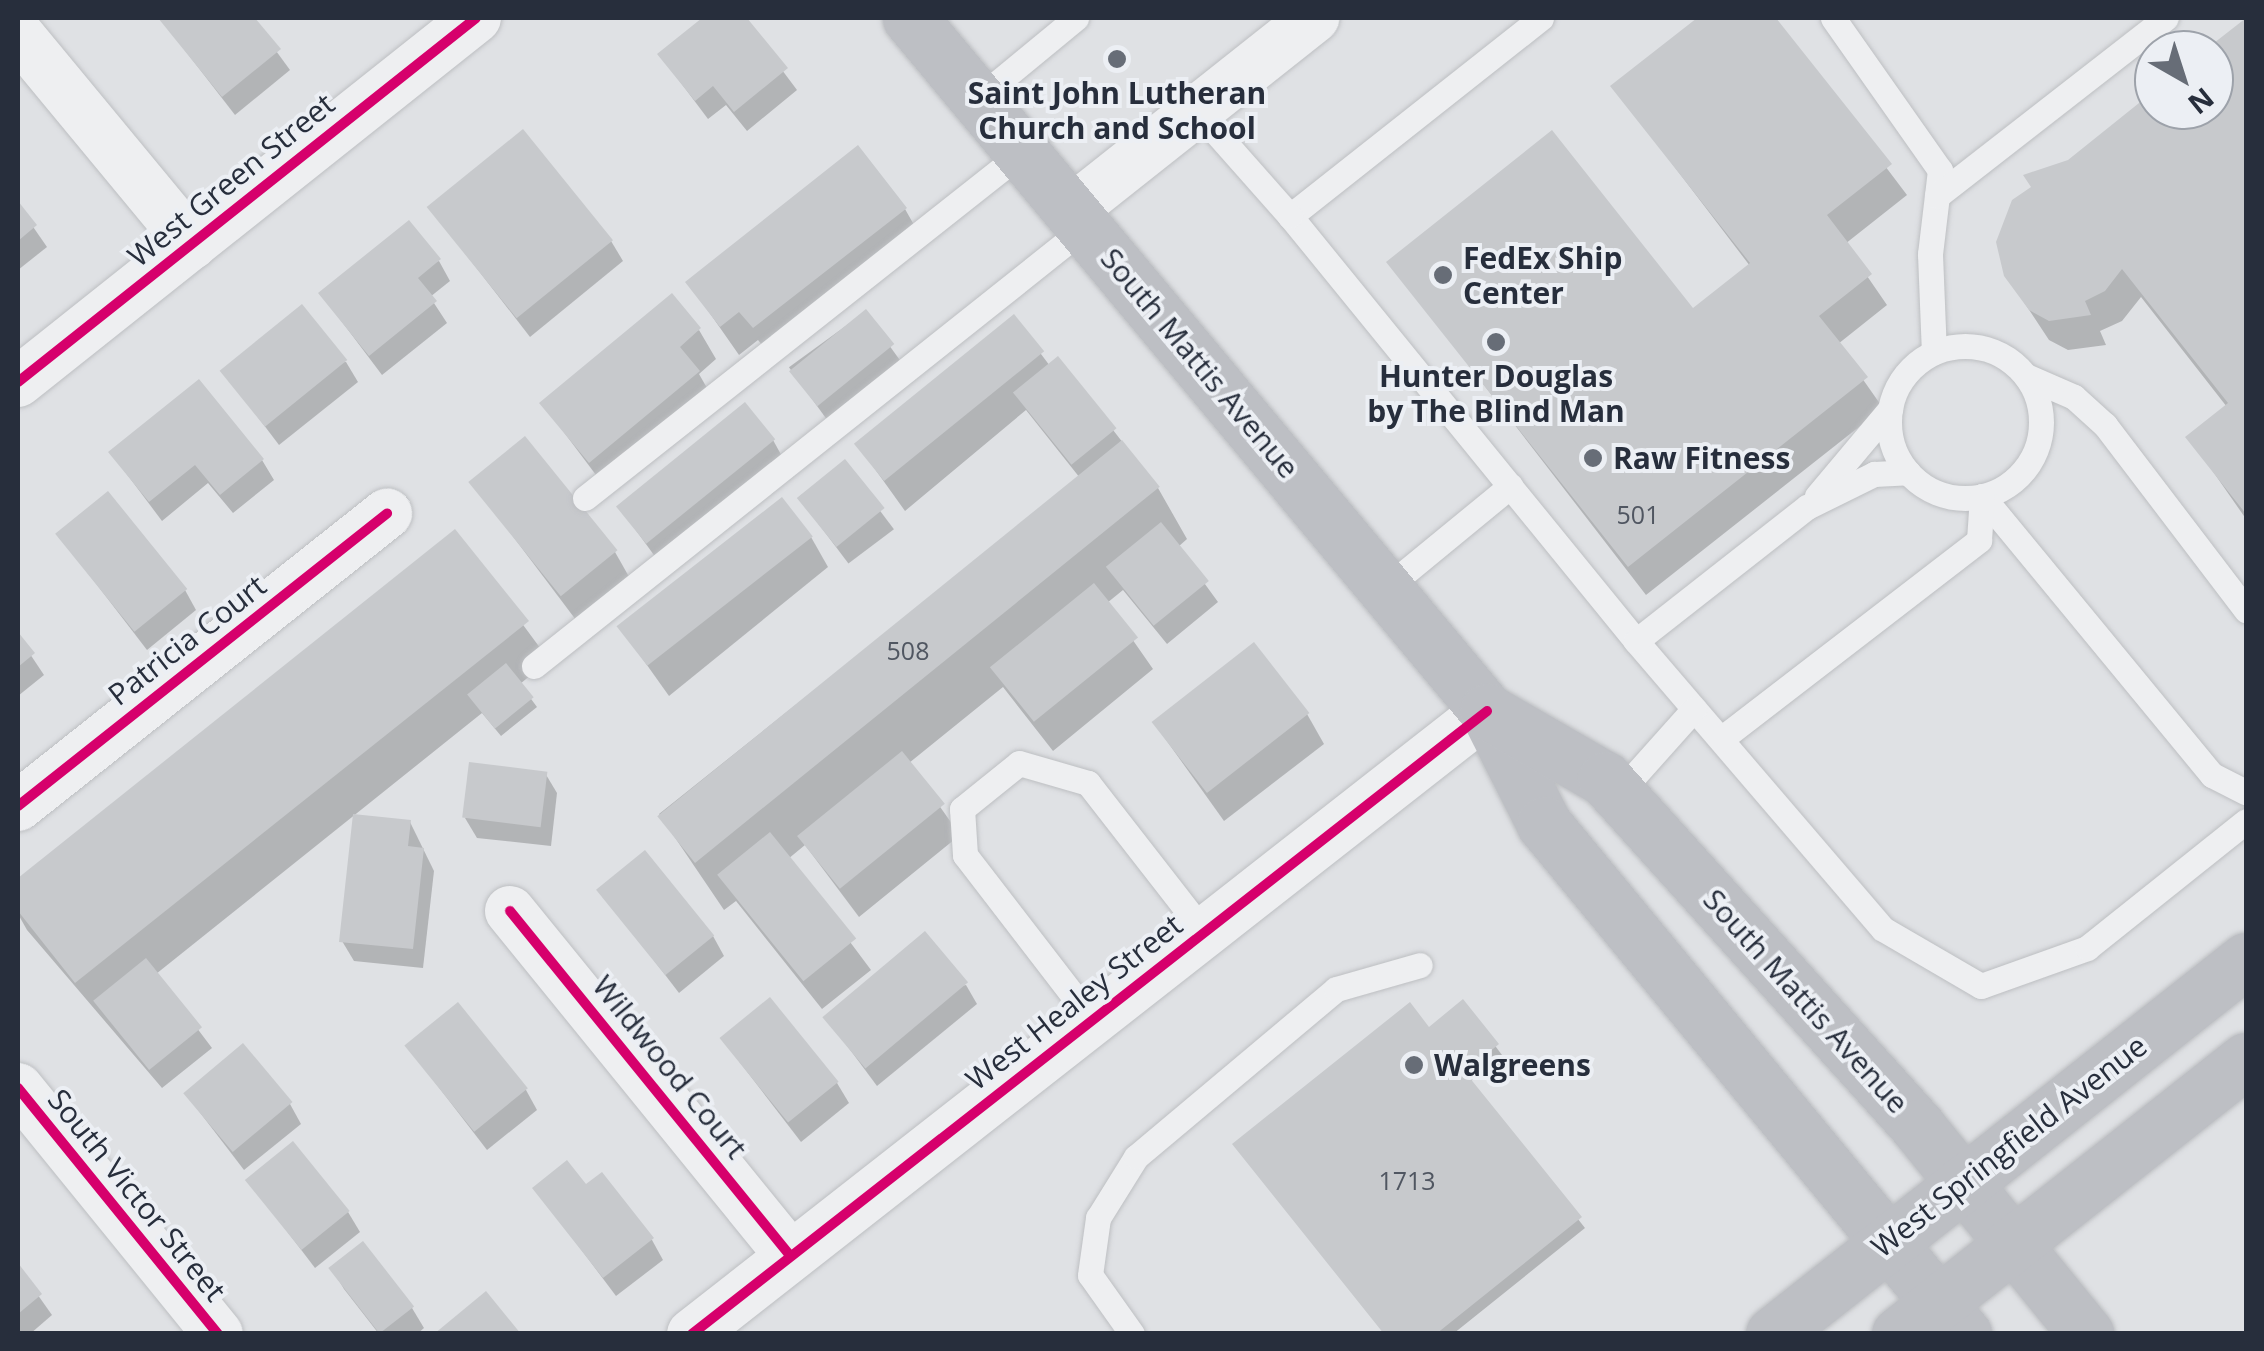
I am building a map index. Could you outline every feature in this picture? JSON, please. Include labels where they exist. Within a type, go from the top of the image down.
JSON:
[{"type":"main road","name":"South Mattis Avenue","points":[[910,18],[1487,710],[1544,824],[1888,1241],[1934,1323]]},
{"type":"main road","name":"South Mattis Avenue","points":[[1487,710],[1605,779],[1776,964],[2086,1334]]},
{"type":"main road","name":"West Springfield Avenue","points":[[1773,1334],[2246,960]]},
{"type":"main road","points":[[1934,1323],[2013,1244],[2246,1060]]},
{"type":"street","name":"West Green Street","points":[[18,382],[476,18]]},
{"type":"street","points":[[1080,218],[1197,111],[1314,18]]},
{"type":"street","points":[[18,34],[192,244]]},
{"type":"street","name":"Patricia Court","points":[[18,806],[387,514]]},
{"type":"street","name":"West Healey Street","points":[[692,1334],[1487,710]]},
{"type":"street","name":"Wildwood Court","points":[[510,911],[790,1256]]},
{"type":"street","name":"South Victor Street","points":[[18,1088],[218,1334]]},
{"type":"lane","points":[[979,98],[1076,18]]},
{"type":"lane","points":[[1290,216],[1542,18]]},
{"type":"lane","points":[[1833,18],[1940,170],[1930,254],[1934,352]]},
{"type":"lane","points":[[1937,196],[2166,18]]},
{"type":"lane","points":[[1197,111],[1290,216],[1636,641],[1883,929],[1981,986],[2086,948],[2246,821]]},
{"type":"lane","points":[[585,498],[1024,151]]},
{"type":"lane","points":[[534,666],[1080,218]]},
{"type":"lane","points":[[1807,507],[1890,408],[1912,366],[1934,352],[1984,348],[2026,376],[2074,397],[2105,425],[2246,610]]},
{"type":"lane","points":[[1890,408],[1889,436],[1908,472],[1934,491],[1982,496],[2004,486],[2036,449],[2038,400],[2026,376]]},
{"type":"lane","points":[[1636,641],[1807,507],[1874,474],[1908,472]]},
{"type":"lane","points":[[1386,588],[1510,486]]},
{"type":"lane","points":[[1721,739],[1980,540],[1982,496]]},
{"type":"lane","points":[[1982,496],[2212,775],[2246,792]]},
{"type":"lane","points":[[1618,794],[1694,709]]},
{"type":"lane","points":[[1092,1020],[965,854],[962,810],[1020,763],[1088,784],[1204,932]]},
{"type":"lane","points":[[1132,1334],[1090,1275],[1098,1218],[1136,1157],[1336,988],[1420,965]]},
{"type":"building","points":[[158,18],[255,18],[281,49],[222,97]]},
{"type":"building","points":[[702,18],[747,18],[788,68],[734,112],[713,86],[695,101],[657,54]]},
{"type":"building","points":[[1697,18],[1776,18],[1892,164],[1827,215],[1872,274],[1819,316],[1868,377],[1628,567],[1386,262],[1552,130],[1693,308],[1750,263],[1610,86]]},
{"type":"building","points":[[2246,18],[2246,514],[2185,437],[2228,403],[2122,269],[2105,291],[2085,301],[2091,315],[2049,321],[2029,310],[2004,276],[1996,242],[2012,200],[2031,187],[2023,175],[2068,160],[2134,107],[2134,130],[2234,130],[2234,30],[2231,30]]},
{"type":"building","points":[[523,129],[613,240],[517,318],[427,207]]},
{"type":"building","points":[[858,145],[907,208],[753,328],[739,312],[720,327],[685,282]]},
{"type":"building","points":[[18,201],[37,225],[18,241]]},
{"type":"building","points":[[409,220],[441,259],[418,278],[437,301],[369,356],[318,293]]},
{"type":"building","points":[[672,293],[701,328],[680,347],[700,371],[589,463],[539,403]]},
{"type":"building","points":[[302,304],[347,360],[265,427],[220,371]]},
{"type":"building","points":[[866,309],[894,344],[817,406],[789,371]]},
{"type":"building","points":[[1014,314],[1044,351],[884,481],[854,444]]},
{"type":"building","points":[[1058,356],[1117,428],[1071,465],[1013,393]]},
{"type":"building","points":[[199,379],[264,459],[220,495],[195,465],[149,502],[108,452]]},
{"type":"building","points":[[745,402],[775,439],[646,544],[616,506]]},
{"type":"building","points":[[525,436],[618,550],[561,596],[468,482]]},
{"type":"building","points":[[1122,440],[1160,487],[695,863],[657,816]]},
{"type":"building","points":[[845,459],[885,508],[836,547],[797,498]]},
{"type":"building","points":[[108,491],[187,589],[134,632],[55,534]]},
{"type":"building","points":[[782,497],[813,536],[647,666],[617,626]]},
{"type":"building","points":[[1161,522],[1209,581],[1154,626],[1106,567]]},
{"type":"building","points":[[455,529],[529,621],[75,983],[18,911],[18,878]]},
{"type":"building","points":[[1094,583],[1138,637],[1034,722],[990,667]]},
{"type":"building","points":[[18,632],[35,653],[18,667]]},
{"type":"building","points":[[1254,642],[1309,713],[1207,793],[1152,722]]},
{"type":"building","points":[[506,663],[534,697],[495,729],[467,694]]},
{"type":"building","points":[[902,751],[945,804],[840,889],[797,836]]},
{"type":"building","points":[[469,762],[547,772],[541,827],[462,818]]},
{"type":"building","points":[[353,814],[411,820],[408,846],[424,848],[413,949],[339,942]]},
{"type":"building","points":[[770,832],[856,938],[803,981],[717,875]]},
{"type":"building","points":[[645,850],[714,935],[665,975],[596,890]]},
{"type":"building","points":[[925,931],[968,982],[865,1068],[822,1017]]},
{"type":"building","points":[[146,958],[202,1027],[149,1070],[93,1001]]},
{"type":"building","points":[[770,997],[839,1082],[788,1123],[719,1038]]},
{"type":"building","name":"Walgreens","points":[[1463,999],[1499,1044],[1465,1072],[1582,1217],[1436,1334],[1384,1334],[1232,1144],[1410,1002],[1429,1027]]},
{"type":"building","points":[[458,1002],[528,1088],[474,1132],[404,1045]]},
{"type":"building","points":[[243,1043],[292,1102],[233,1152],[183,1093]]},
{"type":"building","points":[[293,1141],[350,1211],[301,1250],[245,1180]]},
{"type":"building","points":[[567,1160],[586,1184],[602,1172],[654,1238],[603,1278],[532,1188]]},
{"type":"building","points":[[363,1241],[414,1306],[379,1333],[328,1268]]},
{"type":"building","points":[[18,1263],[42,1294],[18,1314]]},
{"type":"building","points":[[486,1291],[521,1334],[434,1334]]},
{"type":"cycle path","points":[[18,382],[476,18]]},
{"type":"cycle path","points":[[18,806],[387,514]]},
{"type":"cycle path","points":[[692,1334],[1487,711]]},
{"type":"cycle path","points":[[510,911],[790,1256]]},
{"type":"cycle path","points":[[18,1088],[218,1334]]},
{"type":"place","name":"Saint John Lutheran Church and School","points":[[1117,59]]},
{"type":"place","name":"FedEx Ship Center","points":[[1443,275]]},
{"type":"place","name":"Hunter Douglas by The Blind Man","points":[[1496,342]]},
{"type":"place","name":"Raw Fitness","points":[[1593,458]]},
{"type":"place","name":"Walgreens","points":[[1414,1065]]}]
